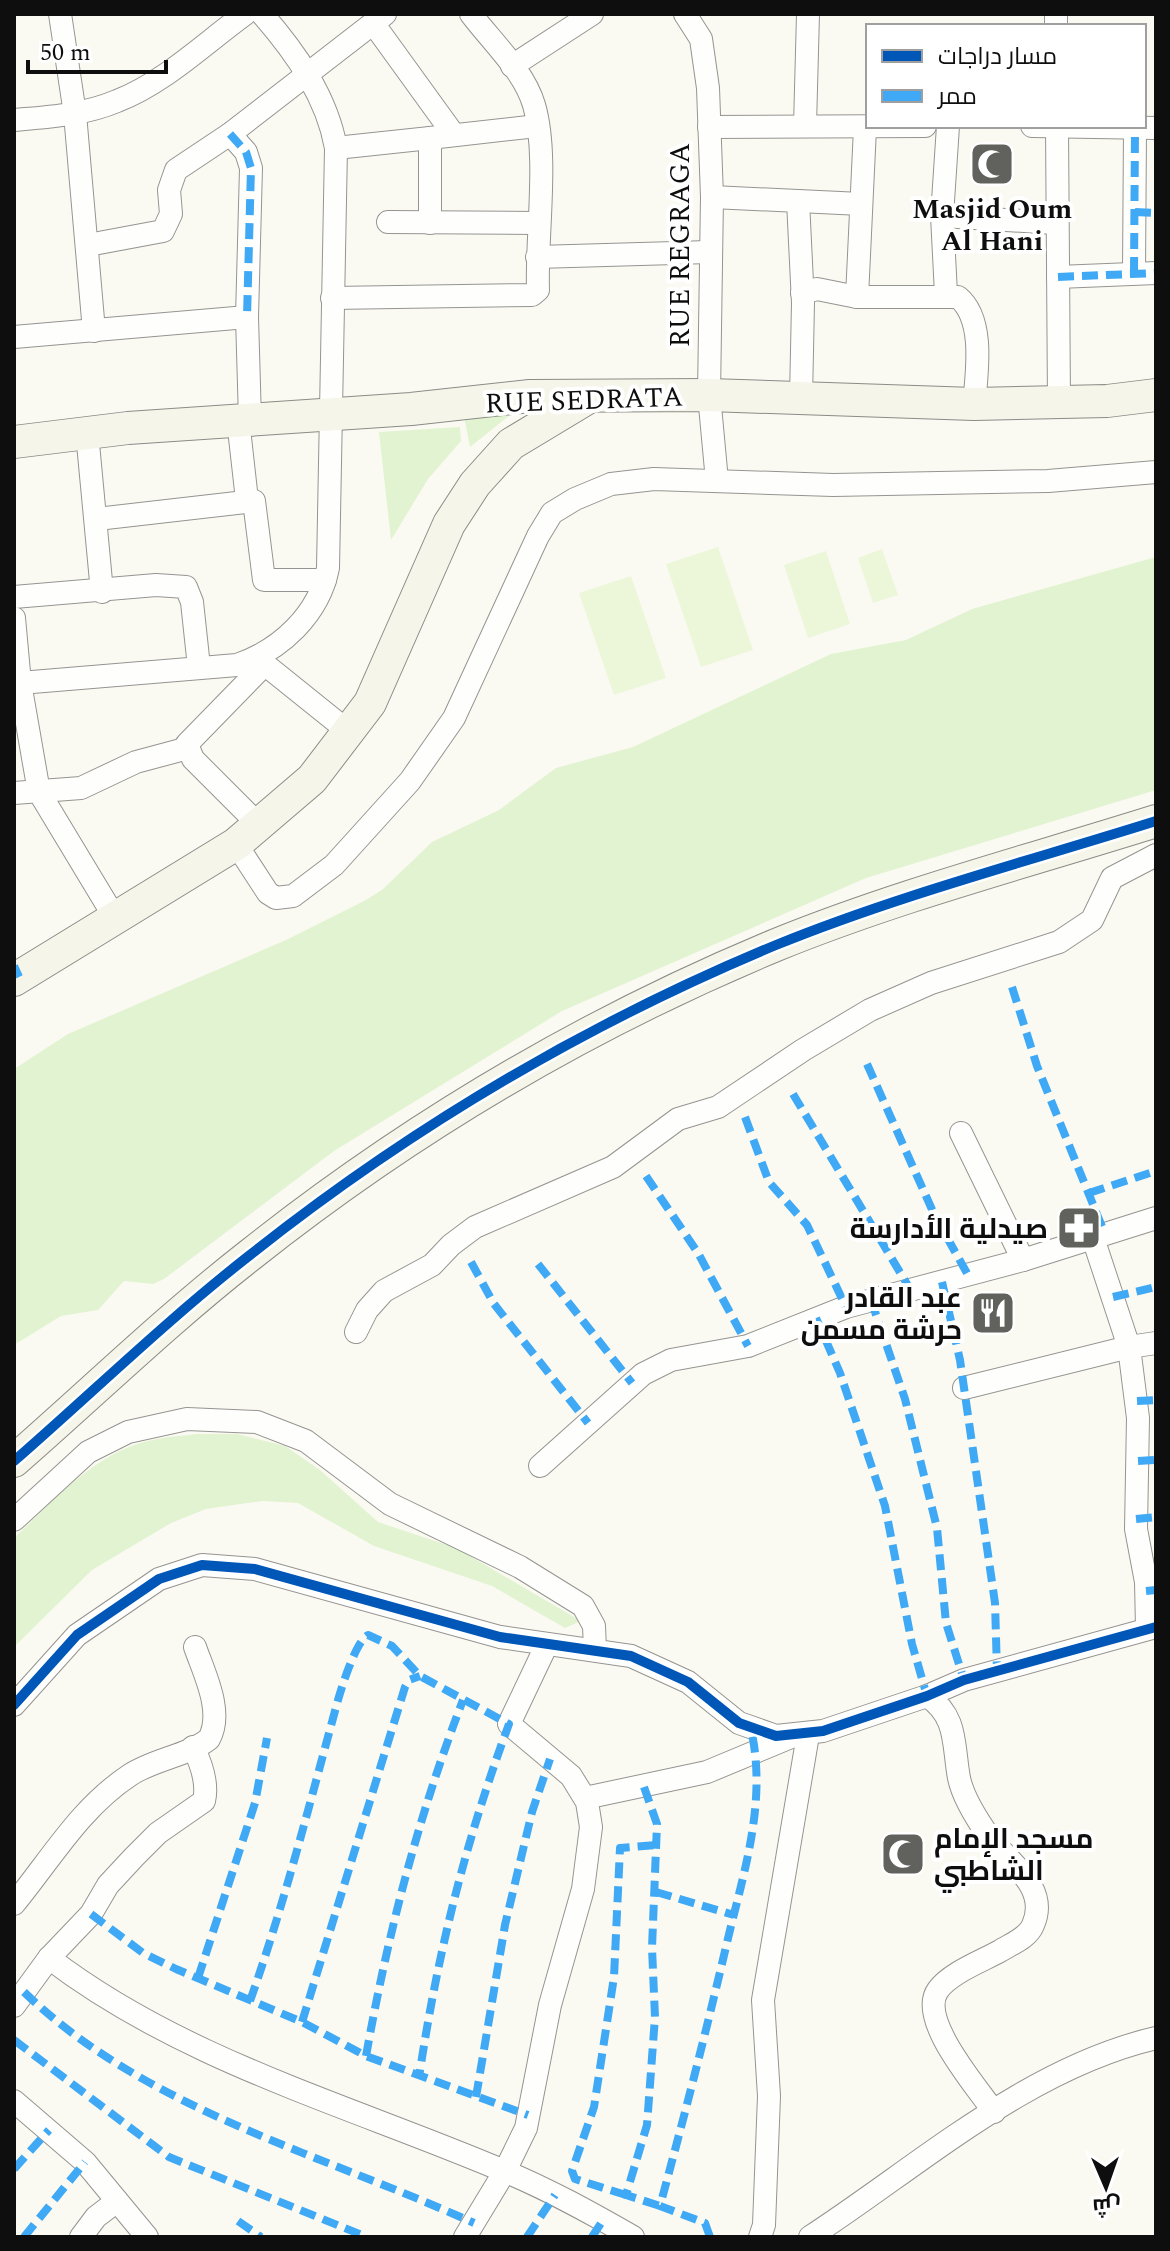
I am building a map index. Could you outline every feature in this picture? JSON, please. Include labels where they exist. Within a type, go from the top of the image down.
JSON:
[{"type":"street","points":[[60,14],[75,114],[94,331]]},
{"type":"street","points":[[14,120],[75,114],[119,101],[146,87],[245,14]]},
{"type":"street","points":[[262,14],[307,75],[324,104],[336,148],[325,580],[321,595],[294,630],[261,661],[193,737],[188,748],[248,835],[268,893],[276,898],[293,896],[334,865],[376,821],[438,741],[487,653],[538,536],[552,513],[611,484],[654,479],[833,485],[1032,482],[1156,472]]},
{"type":"street","points":[[332,298],[532,295],[538,290],[537,126],[534,106],[512,66],[471,14]]},
{"type":"street","points":[[512,66],[592,14]]},
{"type":"street","name":"RUE REGRAGA","points":[[685,14],[701,39],[705,53],[712,197],[709,395],[717,481]]},
{"type":"street","points":[[805,126],[808,14]]},
{"type":"street","points":[[88,245],[163,231],[171,214],[169,190],[176,170],[230,134],[379,18],[454,135]]},
{"type":"street","points":[[336,148],[537,126]]},
{"type":"street","points":[[709,127],[865,128],[857,297]]},
{"type":"street","points":[[946,294],[942,216],[948,128]]},
{"type":"street","points":[[1057,128],[1055,223],[1059,402]]},
{"type":"street","points":[[1058,277],[1145,273],[1146,129],[1116,128]]},
{"type":"street","points":[[230,134],[246,152],[251,168],[244,420],[247,500]]},
{"type":"street","points":[[430,138],[430,223]]},
{"type":"street","points":[[712,197],[861,204]]},
{"type":"street","points":[[798,201],[802,293],[801,398]]},
{"type":"street","points":[[942,216],[1055,223]]},
{"type":"street","points":[[388,222],[538,223]]},
{"type":"street","points":[[537,257],[709,252]]},
{"type":"street","points":[[802,293],[817,289],[857,297],[946,294],[958,297],[972,314],[976,352],[974,404]]},
{"type":"street","points":[[14,337],[247,317]]},
{"type":"street","points":[[16,974],[115,918],[248,835],[312,779],[349,732],[384,676],[449,524],[475,484],[511,444],[591,395]]},
{"type":"street","name":"RUE SEDRATA","points":[[14,442],[87,433],[530,396],[709,395],[974,404],[1156,395]]},
{"type":"street","points":[[87,433],[102,592]]},
{"type":"street","points":[[97,519],[254,501],[258,509],[264,580],[325,580]]},
{"type":"street","points":[[14,597],[102,592],[156,585],[186,587],[192,602],[199,667]]},
{"type":"street","points":[[15,630],[20,683],[39,792],[115,918]]},
{"type":"street","points":[[20,683],[261,661],[349,732]]},
{"type":"street","points":[[14,793],[81,788],[136,762],[188,748]]},
{"type":"street","points":[[14,1461],[186,1307],[303,1213],[421,1131],[549,1055],[729,966],[821,928],[1156,821]]},
{"type":"street","points":[[356,1332],[367,1310],[384,1291],[432,1265],[451,1245],[475,1227],[613,1167],[678,1119],[718,1107],[870,1010],[931,983],[1059,942],[1092,920],[1112,878],[1156,855]]},
{"type":"street","points":[[961,1133],[1023,1260]]},
{"type":"street","points":[[540,1466],[643,1374],[662,1364],[748,1346],[846,1307],[1023,1260],[1156,1218]]},
{"type":"street","points":[[585,1798],[707,1772],[800,1736],[927,1696],[964,1680],[1065,1654],[1151,1627],[1136,1529],[1138,1418],[1129,1347],[1093,1238]]},
{"type":"street","points":[[964,1388],[1156,1343]]},
{"type":"street","points":[[14,1520],[88,1452],[128,1432],[187,1419],[257,1422],[306,1441],[390,1504],[520,1567],[583,1606],[594,1626],[595,1649]]},
{"type":"street","points":[[14,1705],[77,1635],[159,1579],[202,1565],[255,1569],[465,1629],[595,1649],[648,1662],[688,1682],[739,1723],[763,1733],[800,1736]]},
{"type":"street","points":[[465,2237],[505,2171],[526,2128],[550,2005],[583,1889],[591,1827],[585,1798],[571,1776],[509,1724],[547,1644]]},
{"type":"street","points":[[14,1904],[59,1843],[107,1793],[155,1761],[209,1739],[213,1727],[212,1695],[195,1647]]},
{"type":"street","points":[[927,1696],[938,1703],[951,1724],[965,1797],[991,1840],[1028,1879],[1035,1900],[1036,1913],[1028,1934],[943,1985],[933,2000],[932,2013],[938,2029],[994,2112]]},
{"type":"street","points":[[760,2237],[764,2225],[769,2096],[764,1988],[800,1736]]},
{"type":"street","points":[[17,1993],[91,1914],[108,1885],[134,1857],[158,1833],[204,1801],[206,1792],[200,1760],[193,1747]]},
{"type":"street","points":[[49,1958],[104,1997],[245,2067],[505,2171],[633,2237]]},
{"type":"street","points":[[810,2237],[994,2112],[1099,2055],[1156,2038]]},
{"type":"street","points":[[14,2101],[85,2162],[147,2237]]},
{"type":"street","points":[[81,2237],[96,2217],[117,2201]]},
{"type":"green space","points":[[510,415],[470,447],[464,416]]},
{"type":"green space","points":[[460,427],[461,441],[428,479],[391,540],[379,432]]},
{"type":"green space","points":[[718,547],[753,650],[701,667],[666,564]]},
{"type":"green space","points":[[882,549],[898,595],[873,603],[858,558]]},
{"type":"green space","points":[[826,551],[850,624],[808,638],[784,565]]},
{"type":"green space","points":[[1156,557],[1156,790],[866,878],[562,1011],[334,1151],[164,1279],[153,1284],[124,1281],[98,1310],[61,1316],[14,1345],[14,1069],[68,1034],[286,940],[364,901],[382,890],[432,842],[499,810],[556,768],[633,747],[831,654],[906,640],[972,609]]},
{"type":"green space","points":[[631,576],[666,678],[614,695],[579,593]]},
{"type":"green space","points":[[197,1434],[237,1434],[285,1446],[320,1470],[378,1522],[456,1548],[581,1621],[565,1628],[492,1586],[374,1546],[298,1503],[262,1501],[206,1509],[171,1523],[92,1570],[14,1647],[14,1538],[75,1480],[109,1456],[148,1441]]},
{"type":"marked path","points":[[1134,273],[1135,130]]},
{"type":"marked path","points":[[230,134],[246,152],[251,168],[247,317]]},
{"type":"marked path","points":[[1135,212],[1156,213]]},
{"type":"marked path","points":[[1058,277],[1156,273]]},
{"type":"marked path","points":[[14,966],[19,977]]},
{"type":"marked path","points":[[1012,987],[1037,1066],[1105,1234]]},
{"type":"marked path","points":[[867,1064],[934,1214],[968,1275]]},
{"type":"marked path","points":[[793,1094],[910,1289]]},
{"type":"marked path","points":[[745,1117],[769,1182],[807,1225],[846,1307]]},
{"type":"marked path","points":[[1089,1193],[1156,1171]]},
{"type":"marked path","points":[[646,1176],[698,1253],[748,1346]]},
{"type":"marked path","points":[[471,1262],[494,1304],[588,1423]]},
{"type":"marked path","points":[[538,1264],[632,1383]]},
{"type":"marked path","points":[[942,1282],[960,1360],[995,1603],[997,1671]]},
{"type":"marked path","points":[[1113,1297],[1156,1287]]},
{"type":"marked path","points":[[871,1300],[905,1399],[937,1528],[946,1623],[964,1680]]},
{"type":"marked path","points":[[816,1318],[840,1373],[885,1506],[912,1644],[927,1696]]},
{"type":"marked path","points":[[1137,1401],[1156,1400]]},
{"type":"marked path","points":[[1138,1461],[1156,1460]]},
{"type":"marked path","points":[[1136,1519],[1156,1517]]},
{"type":"marked path","points":[[1146,1591],[1156,1590]]},
{"type":"marked path","points":[[250,2001],[286,1889],[343,1685],[354,1655],[368,1635],[392,1646],[420,1676],[509,1724],[479,1812],[455,1898],[435,1985],[419,2077]]},
{"type":"marked path","points":[[302,2022],[405,1687],[409,1680],[420,1676]]},
{"type":"marked path","points":[[366,2056],[406,1876],[463,1700]]},
{"type":"marked path","points":[[710,2237],[705,2223],[660,2206],[751,1841],[756,1785],[751,1729]]},
{"type":"marked path","points":[[198,1978],[255,1803],[267,1738]]},
{"type":"marked path","points":[[476,2097],[505,1925],[532,1812],[550,1759]]},
{"type":"marked path","points":[[644,1787],[657,1824],[652,1948],[655,2017],[647,2125],[626,2195],[660,2206]]},
{"type":"marked path","points":[[626,2195],[575,2179],[572,2171],[594,2107],[614,1977],[620,1848],[657,1845]]},
{"type":"marked path","points":[[656,1892],[734,1915]]},
{"type":"marked path","points":[[91,1914],[143,1953],[176,1969],[302,2022],[366,2056],[528,2115]]},
{"type":"marked path","points":[[24,1992],[72,2033],[124,2068],[180,2099],[297,2151],[474,2223]]},
{"type":"marked path","points":[[14,2040],[169,2157],[367,2237]]},
{"type":"marked path","points":[[14,2169],[49,2130]]},
{"type":"marked path","points":[[24,2237],[85,2162]]},
{"type":"marked path","points":[[527,2237],[555,2195]]},
{"type":"marked path","points":[[592,2237],[603,2220]]},
{"type":"marked path","points":[[238,2221],[261,2237]]},
{"type":"cycle path","points":[[14,1461],[190,1304],[311,1208],[437,1122],[569,1044],[706,976],[822,927],[917,894],[1156,821]]},
{"type":"cycle path","points":[[14,1705],[77,1635],[159,1579],[202,1565],[255,1569],[500,1637],[631,1656],[688,1682],[739,1723],[776,1736],[823,1731],[927,1696],[964,1680],[1156,1627]]},
{"type":"place","name":"Masjid Oum Al Hani","points":[[992,164]]},
{"type":"place","name":"صيدلية الأدارسة","points":[[1079,1228]]},
{"type":"place","name":"عبد القادر حرشة مسمن","points":[[993,1313]]},
{"type":"place","name":"مسجد الإمام الشاطبي","points":[[903,1854]]}]
